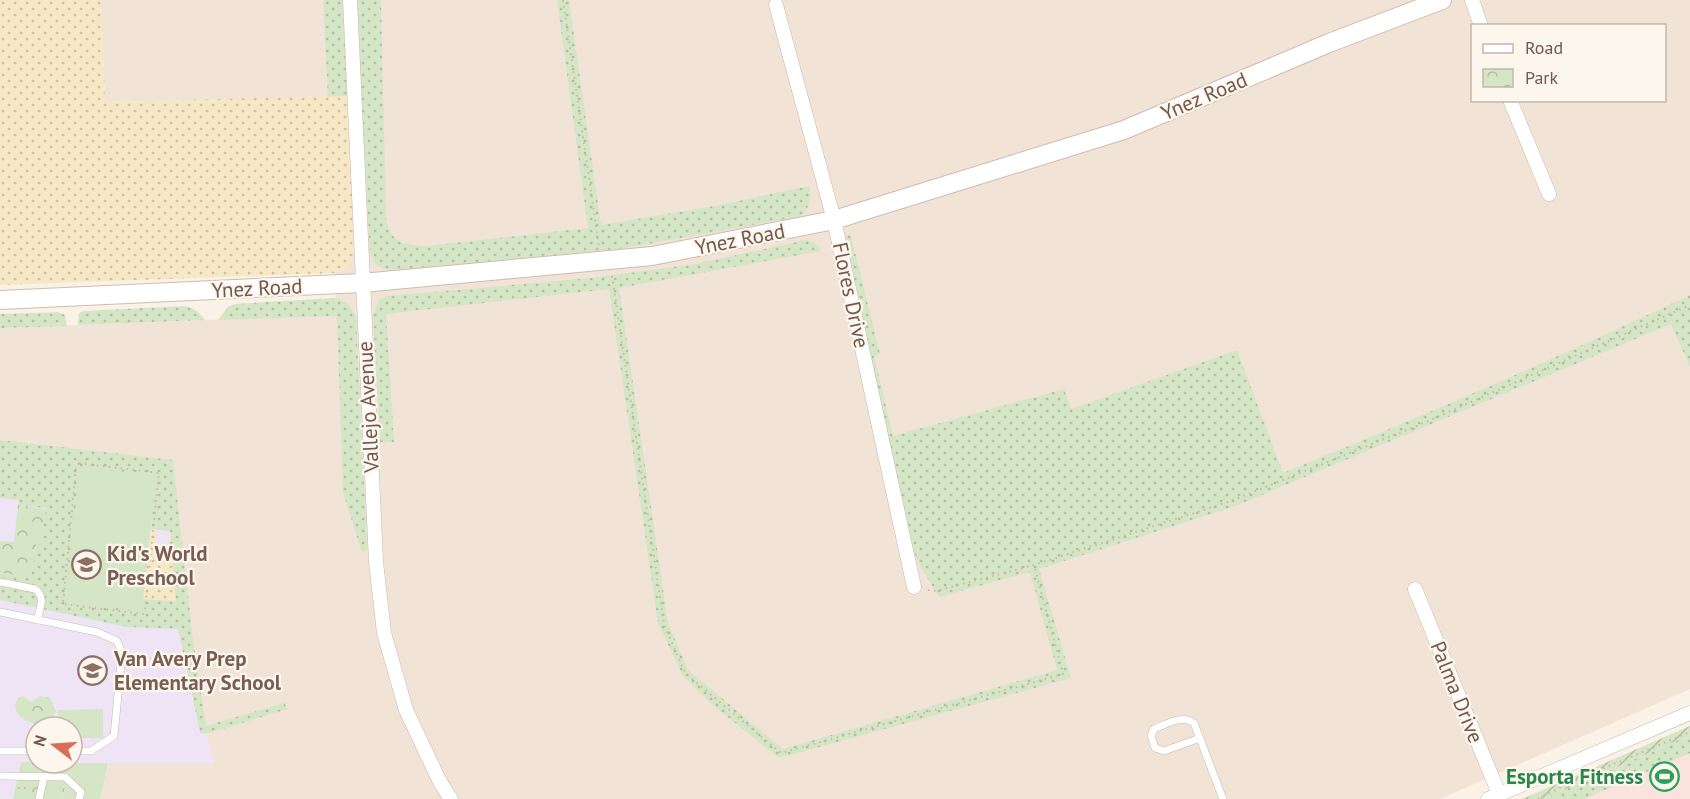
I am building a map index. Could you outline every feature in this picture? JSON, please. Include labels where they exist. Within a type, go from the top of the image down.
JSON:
[{"type":"main road","name":"Ynez Road","points":[[0,300],[362,284],[652,256],[834,220],[1124,130],[1329,43],[1442,0]]},
{"type":"street","name":"Vallejo Avenue","points":[[350,0],[376,562],[384,633],[406,710],[440,782],[451,799]]},
{"type":"street","points":[[1472,0],[1480,24]]},
{"type":"street","name":"Flores Drive","points":[[776,5],[834,220],[914,588]]},
{"type":"street","points":[[1511,102],[1549,194]]},
{"type":"street","name":"Palma Drive","points":[[1415,589],[1495,797]]},
{"type":"street","points":[[1495,797],[1690,713]]},
{"type":"lane","points":[[0,582],[34,589],[39,593],[42,599],[37,620]]},
{"type":"lane","points":[[0,612],[96,632],[117,641],[122,653],[114,736],[91,751],[84,751]]},
{"type":"lane","points":[[1200,738],[1164,751],[1155,748],[1151,736],[1154,729],[1181,719],[1189,719],[1194,723],[1200,738],[1223,799]]},
{"type":"lane","points":[[0,751],[24,751]]},
{"type":"lane","points":[[0,776],[65,777],[81,792],[79,799]]},
{"type":"lane","points":[[39,799],[44,777]]},
{"type":"path","points":[[563,0],[599,251],[606,260],[612,275],[664,624],[685,673],[781,753],[1063,674],[1034,565]]},
{"type":"path","points":[[914,588],[936,591],[1034,565],[1231,501],[1419,424],[1690,305]]},
{"type":"path","points":[[79,463],[159,473],[146,610],[143,614],[125,612],[63,604],[76,468],[79,463]]},
{"type":"path","points":[[1538,799],[1569,783],[1690,732]]},
{"type":"shaded area","points":[[101,0],[1690,0],[1690,689],[1440,799],[100,799],[108,763],[214,763],[206,734],[287,709],[284,704],[206,727],[193,640],[173,461],[0,440],[0,328],[337,315],[334,273],[344,270],[349,97],[105,102]]},
{"type":"shaded area","points":[[0,453],[164,469],[182,653],[200,733],[206,734],[214,763],[109,763],[100,799],[0,799]]},
{"type":"shaded area","points":[[1690,726],[1690,799],[1522,799]]},
{"type":"green space","points":[[323,0],[342,0],[349,96],[328,97]]},
{"type":"green space","points":[[356,0],[381,0],[386,218],[391,233],[399,241],[411,245],[427,246],[588,228],[557,0],[569,0],[601,225],[720,205],[809,186],[808,206],[801,216],[626,248],[405,269],[383,269],[376,264],[370,254]]},
{"type":"green space","points":[[850,232],[880,354],[874,356],[893,436],[1064,389],[1071,409],[1237,350],[1283,473],[1488,387],[1690,295],[1690,367],[1671,324],[1233,507],[1039,569],[1071,678],[779,758],[709,702],[683,676],[658,623],[609,289],[386,314],[394,442],[380,443],[373,315],[379,300],[388,296],[591,278],[695,264],[806,240],[814,242],[821,251],[619,288],[668,623],[688,670],[783,749],[1057,670],[1030,572],[939,597],[920,566],[911,546],[844,248],[845,239]]},
{"type":"green space","points":[[335,298],[348,305],[356,318],[367,542],[367,550],[362,552],[343,493],[337,316],[218,320],[228,307],[235,304]]},
{"type":"green space","points":[[184,306],[196,311],[205,320],[78,325],[79,313],[84,311]]},
{"type":"green space","points":[[58,312],[65,315],[67,326],[0,328],[0,314]]},
{"type":"green space","name":"Kid's World Preschool","points":[[0,440],[173,460],[193,639],[206,726],[284,703],[288,709],[206,734],[200,733],[178,629],[127,627],[0,600],[0,572],[31,579],[36,543],[41,544],[46,508],[18,505],[19,500],[0,498]],"holes":[[[156,475],[151,529],[170,531],[175,601],[143,599]]]},
{"type":"green space","points":[[80,467],[156,475],[142,611],[65,603]]},
{"type":"green space","points":[[18,505],[46,509],[41,544],[36,544],[31,579],[0,572],[0,541],[14,542]]},
{"type":"green space","points":[[23,696],[31,702],[40,696],[49,697],[56,711],[54,715],[24,715],[24,719],[15,707],[19,697]]},
{"type":"green space","points":[[103,709],[103,738],[84,738],[84,715],[58,715],[58,710]]},
{"type":"green space","points":[[1690,726],[1690,735],[1543,799],[1522,799]]},
{"type":"green space","points":[[1690,735],[1690,753],[1584,799],[1543,799]]},
{"type":"green space","points":[[21,762],[24,762],[24,775],[68,775],[62,799],[13,799]]},
{"type":"green space","points":[[84,763],[108,763],[100,799],[62,799],[68,775],[84,775]]},
{"type":"sand","points":[[0,0],[101,0],[105,102],[349,96],[354,254],[351,263],[344,270],[334,273],[0,285]]},
{"type":"sand","points":[[151,529],[157,530],[155,558],[166,559],[170,531],[176,601],[143,599]]},
{"type":"place","name":"Kid's World Preschool","points":[[86,565]]},
{"type":"place","name":"Van Avery Prep Elementary School","points":[[93,670]]},
{"type":"place","name":"Esporta Fitness","points":[[1664,776]]}]
